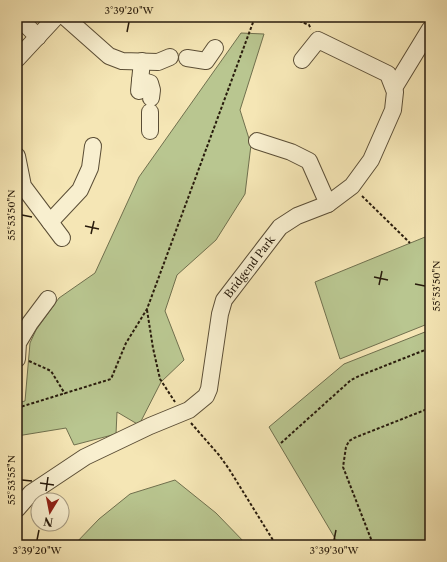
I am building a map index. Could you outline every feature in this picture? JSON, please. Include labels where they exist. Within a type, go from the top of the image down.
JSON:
[{"type":"street","points":[[18,17],[38,37]]},
{"type":"street","points":[[17,59],[56,17]]},
{"type":"street","points":[[66,17],[109,56],[122,61],[158,62],[170,57]]},
{"type":"street","points":[[394,88],[430,29]]},
{"type":"street","points":[[302,60],[318,40],[388,74],[394,88]]},
{"type":"street","points":[[187,58],[206,61],[215,48]]},
{"type":"street","points":[[142,61],[150,131]]},
{"type":"street","name":"Bridgend Park","points":[[17,509],[31,493],[85,457],[189,410],[206,396],[209,389],[220,314],[224,300],[280,227],[297,216],[328,204],[352,186],[371,160],[393,110],[394,88]]},
{"type":"street","points":[[257,141],[291,152],[310,161],[328,204]]},
{"type":"street","points":[[50,222],[80,190],[90,168],[93,146]]},
{"type":"street","points":[[17,156],[23,186],[62,238]]},
{"type":"street","points":[[17,350],[30,323],[48,299]]},
{"type":"path","points":[[17,408],[111,379],[126,343],[147,309],[255,17]]},
{"type":"path","points":[[290,17],[309,25],[318,40]]},
{"type":"path","points":[[352,186],[410,243]]},
{"type":"path","points":[[147,309],[153,348],[160,379],[182,413],[219,455],[276,545]]},
{"type":"path","points":[[281,443],[350,380],[430,348]]},
{"type":"path","points":[[17,350],[51,371],[65,394]]},
{"type":"path","points":[[379,545],[371,539],[343,467],[346,447],[354,438],[430,408]]},
{"type":"path","points":[[404,545],[430,543]]},
{"type":"green space","points":[[241,33],[264,34],[240,110],[251,145],[245,194],[216,240],[177,275],[165,311],[184,360],[161,382],[139,425],[117,412],[116,434],[74,445],[66,428],[17,436],[17,403],[25,401],[30,343],[36,330],[59,298],[95,273],[139,177]]},
{"type":"green space","points":[[430,235],[430,323],[340,359],[315,282]]},
{"type":"green space","points":[[430,330],[430,545],[339,545],[269,427],[344,364]]},
{"type":"green space","points":[[175,480],[216,513],[247,545],[74,545],[99,519],[130,494]]}]
